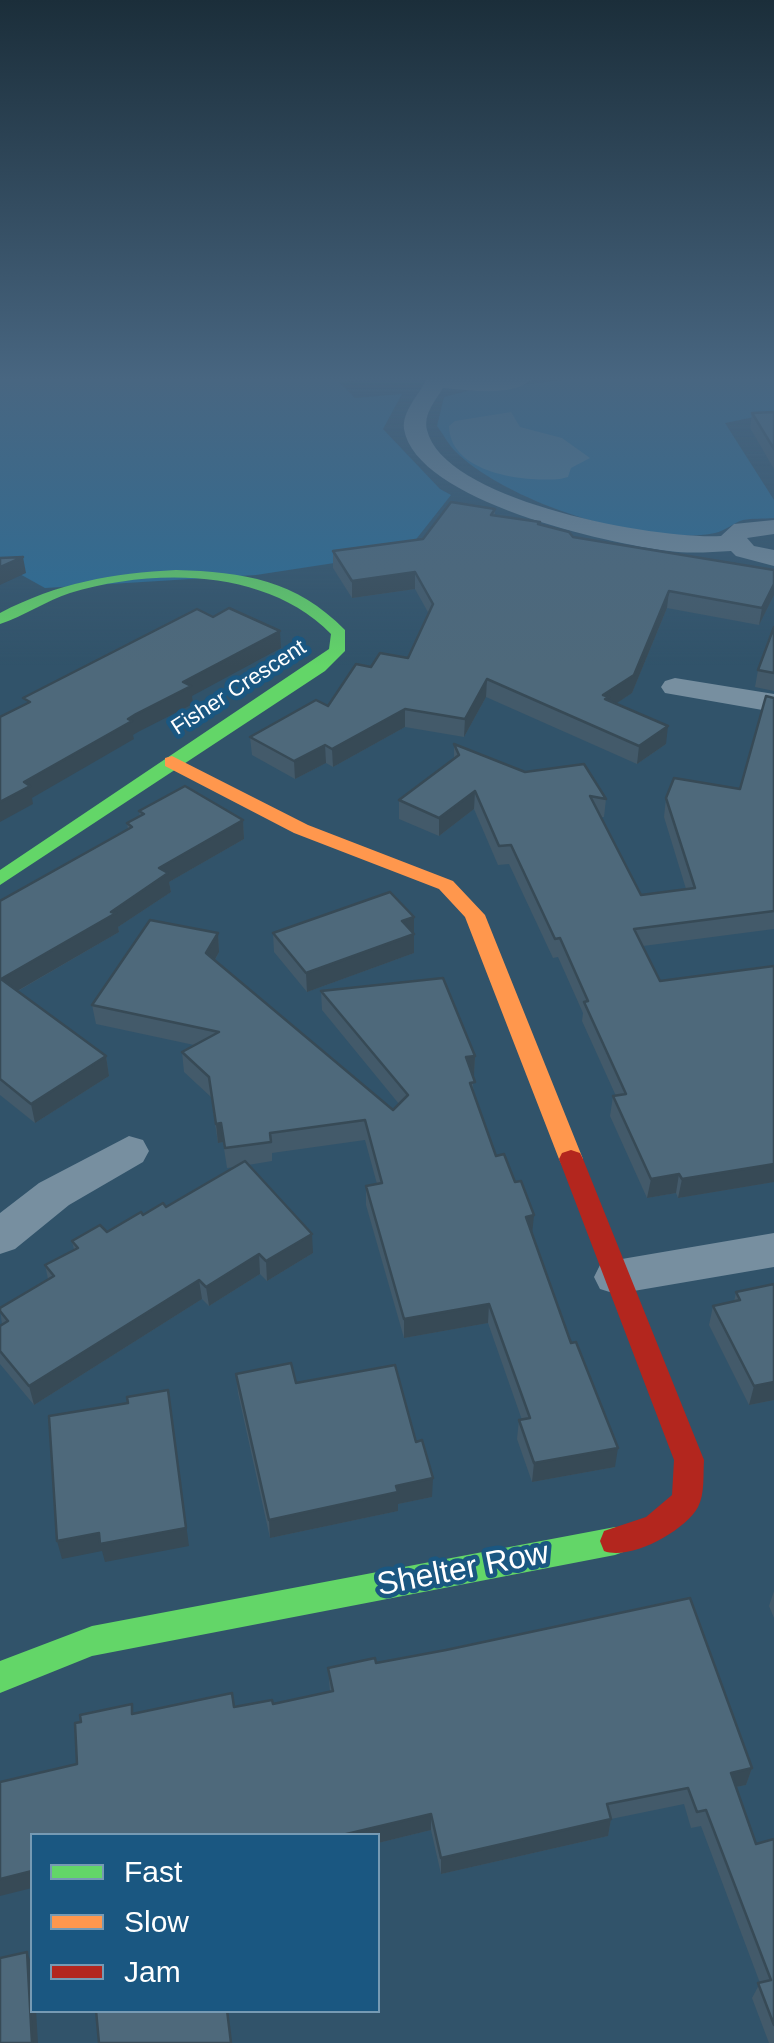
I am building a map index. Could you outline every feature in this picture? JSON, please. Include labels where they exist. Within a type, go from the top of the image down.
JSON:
[{"type":"street","points":[[457,475],[518,507],[578,526],[675,545],[734,542],[754,555],[774,558]]},
{"type":"street","points":[[734,542],[733,537],[744,529],[774,527]]},
{"type":"street","name":"Fisher Crescent","points":[[0,619],[74,586],[186,577],[266,586],[299,596],[326,614],[339,632],[337,651],[280,693],[0,879]]},
{"type":"street","points":[[676,686],[774,703]]},
{"type":"street","name":"Shelter Row","points":[[0,1676],[92,1642],[612,1542],[656,1528],[686,1501],[689,1460],[474,915],[446,886],[301,829],[172,762]]},
{"type":"street","points":[[0,1237],[54,1194],[128,1151]]},
{"type":"street","points":[[616,1277],[774,1250]]},
{"type":"shaded area","points":[[0,475],[427,475],[451,495],[406,552],[256,575],[45,588],[0,563]]},
{"type":"shaded area","points":[[487,475],[758,475],[774,500],[774,518],[743,520],[715,533],[652,533],[578,516]]},
{"type":"shaded area","points":[[507,475],[569,475],[560,479]]},
{"type":"building","points":[[451,502],[495,509],[491,515],[540,522],[573,537],[774,570],[774,584],[762,608],[669,591],[634,675],[603,695],[668,726],[639,746],[487,679],[465,719],[405,709],[332,749],[325,745],[294,761],[250,737],[316,700],[328,706],[356,664],[371,667],[380,653],[408,658],[433,604],[415,572],[352,581],[333,551],[423,539]]},
{"type":"building","points":[[23,557],[0,567],[0,558]]},
{"type":"building","points":[[229,608],[280,631],[183,682],[191,686],[136,714],[128,719],[132,721],[24,782],[30,786],[0,802],[0,717],[30,702],[23,698],[197,609],[213,617]]},
{"type":"building","points":[[774,627],[774,673],[758,670]]},
{"type":"building","points":[[766,696],[774,698],[774,911],[634,929],[660,981],[774,966],[774,1164],[682,1179],[679,1174],[651,1179],[613,1096],[626,1094],[584,1002],[588,1001],[511,845],[499,846],[475,791],[439,818],[399,800],[459,755],[454,744],[525,772],[584,764],[606,799],[590,796],[641,895],[695,888],[666,798],[674,778],[740,789]]},
{"type":"building","points":[[185,786],[243,820],[159,868],[168,873],[111,912],[116,913],[1,979],[106,1056],[31,1104],[0,1079],[0,901],[132,827],[127,823],[144,814],[139,811]]},
{"type":"building","points":[[390,892],[414,917],[402,921],[414,934],[306,973],[273,933]]},
{"type":"building","points":[[150,920],[218,933],[206,953],[393,1110],[408,1095],[321,991],[443,978],[475,1056],[466,1057],[475,1082],[470,1083],[496,1156],[504,1154],[515,1182],[521,1181],[534,1215],[526,1217],[571,1343],[576,1342],[618,1448],[534,1463],[519,1420],[530,1418],[489,1304],[404,1319],[366,1186],[382,1183],[365,1120],[270,1133],[271,1142],[225,1148],[221,1123],[216,1124],[209,1077],[182,1052],[219,1032],[92,1005]]},
{"type":"building","points":[[245,1161],[312,1234],[266,1261],[259,1254],[206,1287],[199,1280],[29,1386],[0,1351],[0,1326],[8,1321],[0,1308],[54,1276],[45,1265],[78,1248],[72,1241],[100,1225],[107,1232],[141,1212],[143,1215],[163,1203],[166,1207]]},
{"type":"building","points":[[774,1284],[774,1382],[754,1386],[713,1306],[740,1300],[736,1292]]},
{"type":"building","points":[[291,1363],[296,1383],[395,1365],[416,1442],[422,1440],[433,1478],[396,1486],[398,1492],[269,1520],[236,1374]]},
{"type":"building","points":[[168,1390],[186,1528],[100,1544],[99,1533],[57,1541],[49,1416],[128,1403],[127,1397]]},
{"type":"building","points":[[690,1598],[752,1768],[731,1773],[756,1844],[774,1839],[774,2025],[758,1983],[771,1980],[706,1810],[697,1812],[688,1788],[607,1804],[611,1819],[441,1858],[431,1814],[351,1833],[30,1833],[30,1872],[0,1879],[0,1782],[77,1764],[75,1723],[81,1722],[80,1715],[132,1704],[132,1714],[232,1693],[234,1707],[272,1700],[273,1704],[333,1691],[328,1668],[446,1650]]},
{"type":"building","points":[[27,1952],[32,2043],[0,2043],[0,1958]]},
{"type":"building","points":[[96,2013],[227,2013],[231,2043],[99,2043]]},
{"type":"traffic: fast","points":[[0,619],[71,588],[138,576],[176,574],[252,582],[286,593],[316,610],[339,633],[337,651],[319,667],[0,879]]},
{"type":"traffic: fast","points":[[0,1677],[92,1641],[615,1541]]},
{"type":"traffic: slow","points":[[172,762],[301,829],[446,885],[475,915],[571,1159]]},
{"type":"traffic: jam","points":[[571,1159],[689,1460],[686,1501],[656,1528],[615,1541]]}]
